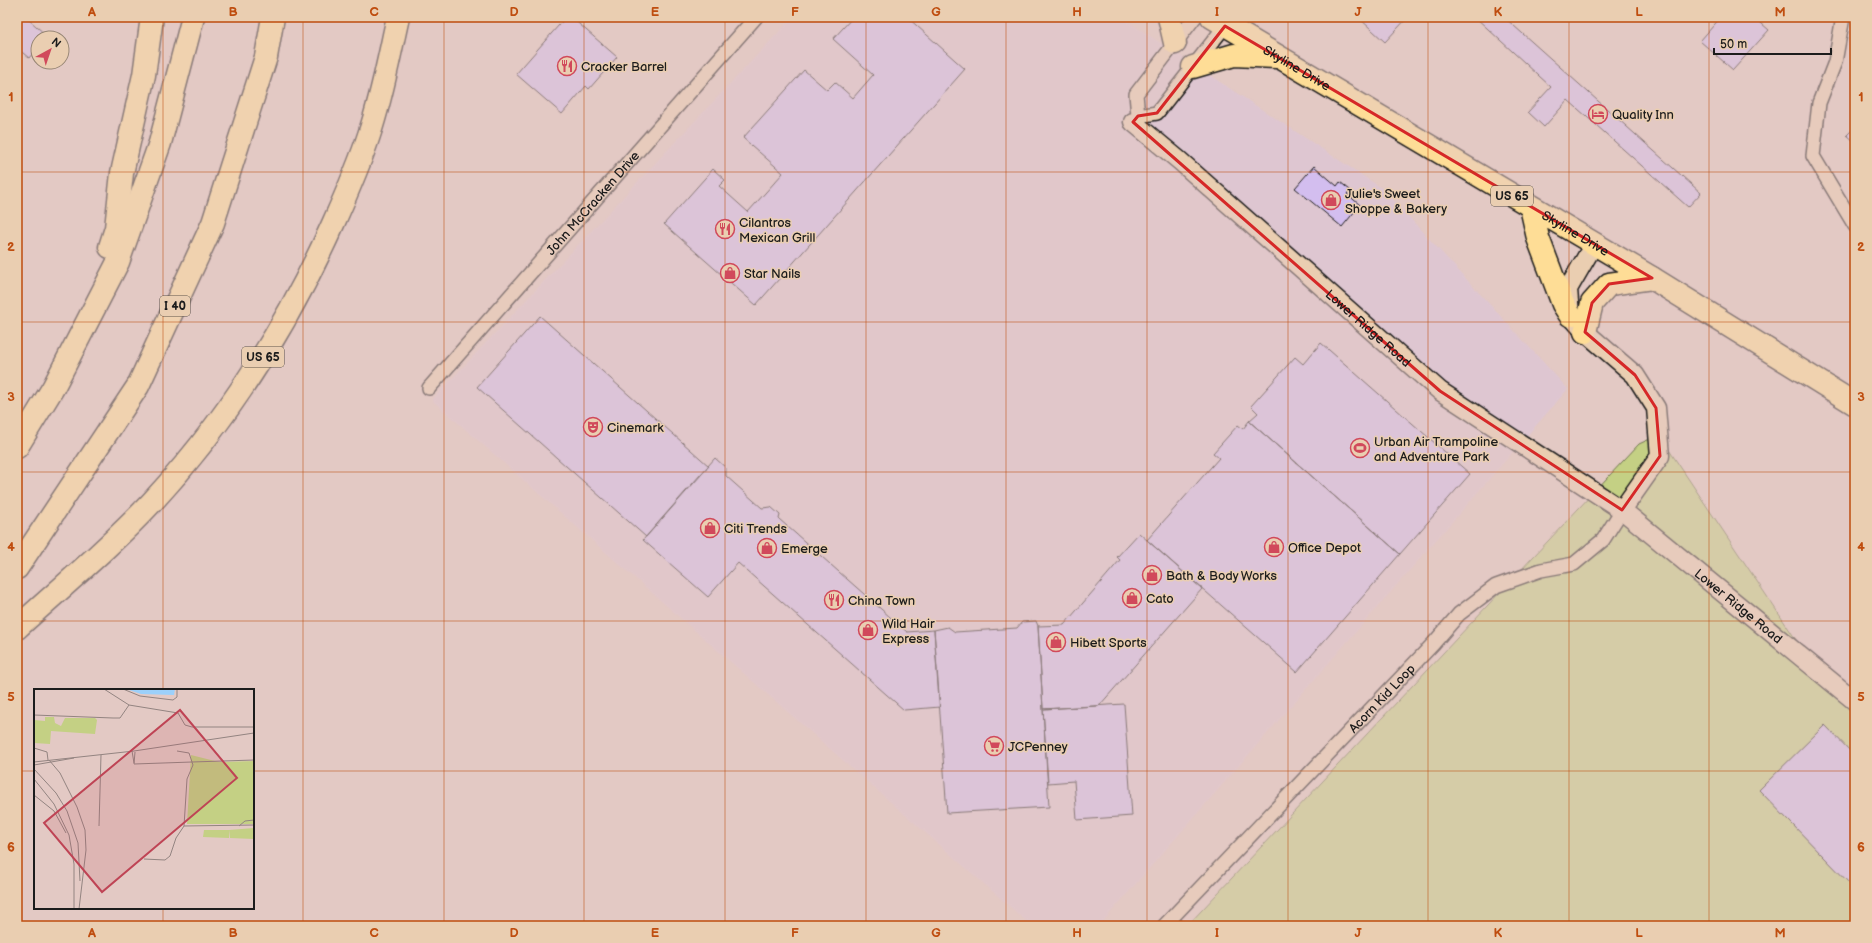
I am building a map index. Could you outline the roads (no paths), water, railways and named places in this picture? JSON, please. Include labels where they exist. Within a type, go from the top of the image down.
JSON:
[{"type":"highway","points":[[53,388],[93,295],[116,228],[122,173],[144,75],[152,17]]},
{"type":"highway","points":[[17,447],[53,388],[118,262],[160,143],[193,17]]},
{"type":"highway","name":"I 40","points":[[17,568],[138,386],[213,223],[266,57],[273,17]]},
{"type":"highway","name":"US 65","points":[[17,628],[122,532],[152,501],[204,440],[259,363],[303,286],[351,183],[369,137],[398,17]]},
{"type":"highway","points":[[1169,17],[1175,43]]},
{"type":"highway","name":"Skyline Drive","points":[[1218,22],[1280,57],[1530,207],[1652,278],[1855,404]]},
{"type":"highway","points":[[1193,68],[1234,55],[1280,57]]},
{"type":"highway","points":[[1530,207],[1538,238],[1563,304],[1570,315]]},
{"type":"highway","points":[[1585,332],[1592,303],[1610,284],[1652,278]]},
{"type":"street","name":"John McCracken Drive","points":[[429,388],[756,17]]},
{"type":"street","points":[[1195,17],[1136,94],[1135,119],[1157,113],[1193,68],[1218,22]]},
{"type":"street","points":[[1843,17],[1835,62],[1819,103],[1813,156],[1855,226]]},
{"type":"street","name":"Lower Ridge Road","points":[[1135,119],[1180,161],[1440,391],[1622,510],[1855,701]]},
{"type":"street","points":[[1594,244],[1568,289],[1570,315],[1585,332],[1635,375],[1656,408],[1660,456],[1622,510]]},
{"type":"street","name":"Acorn Kid Loop","points":[[1164,926],[1433,644],[1459,614],[1496,586],[1541,570],[1574,564],[1603,540],[1622,510]]},
{"type":"place","name":"Cracker Barrel","points":[[567,66]]},
{"type":"place","name":"Quality Inn","points":[[1598,114]]},
{"type":"place","name":"Julie's Sweet Shoppe & Bakery","points":[[1331,200]]},
{"type":"place","name":"Cilantros Mexican Grill","points":[[725,229]]},
{"type":"place","name":"Star Nails","points":[[730,273]]},
{"type":"place","name":"Cinemark","points":[[593,427]]},
{"type":"place","name":"Urban Air Trampoline and Adventure Park","points":[[1360,448]]},
{"type":"place","name":"Citi Trends","points":[[710,528]]},
{"type":"place","name":"Office Depot","points":[[1274,547]]},
{"type":"place","name":"Emerge","points":[[767,548]]},
{"type":"place","name":"Bath & Body Works","points":[[1152,575]]},
{"type":"place","name":"Cato","points":[[1132,598]]},
{"type":"place","name":"China Town","points":[[834,600]]},
{"type":"place","name":"Wild Hair Express","points":[[868,630]]},
{"type":"place","name":"Hibett Sports","points":[[1056,642]]},
{"type":"place","name":"JCPenney","points":[[994,746]]}]
